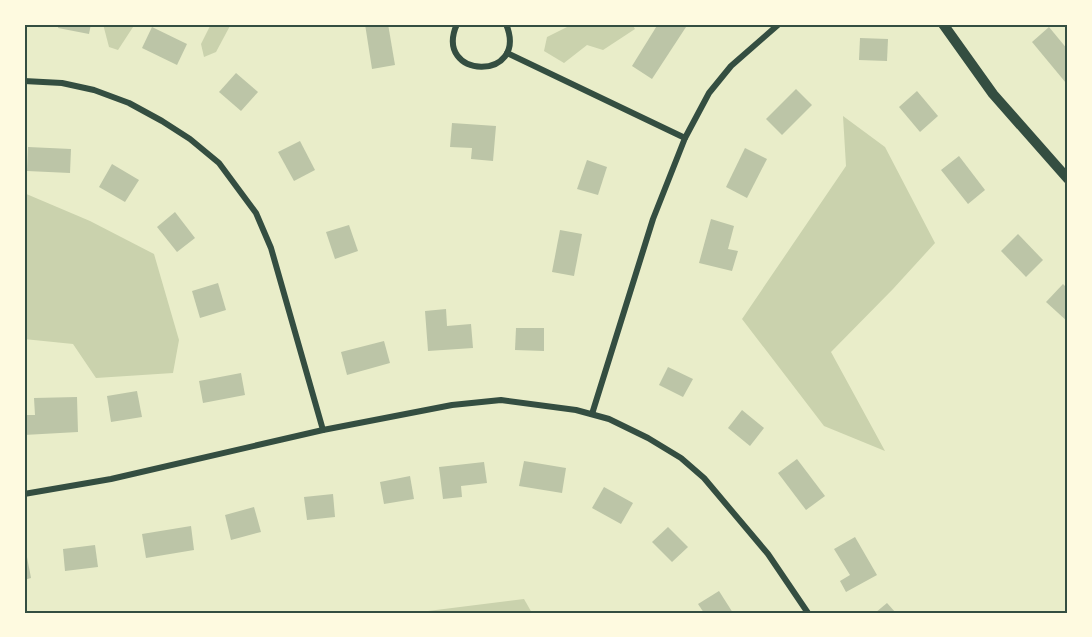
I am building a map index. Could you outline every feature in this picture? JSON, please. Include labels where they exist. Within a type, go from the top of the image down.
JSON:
[{"type":"street","points":[[457,24],[453,32],[455,50],[467,64],[476,67],[494,65],[507,53],[510,33],[506,24]]},
{"type":"street","points":[[592,414],[653,219],[685,138],[709,93],[731,66],[779,24]]},
{"type":"street","points":[[943,24],[993,94],[1068,179]]},
{"type":"street","points":[[507,53],[685,138]]},
{"type":"street","points":[[24,81],[62,84],[94,90],[129,103],[171,127],[219,164],[256,213],[272,248],[323,430]]},
{"type":"street","points":[[24,494],[111,479],[323,430],[452,405],[501,400],[576,410],[609,419],[648,438],[681,458],[704,478],[768,554],[808,613]]},
{"type":"green space","points":[[103,24],[135,24],[118,50],[109,47]]},
{"type":"green space","points":[[211,24],[231,24],[216,52],[204,57],[201,44]]},
{"type":"green space","points":[[571,24],[632,24],[635,29],[603,50],[587,45],[564,63],[544,51],[547,37]]},
{"type":"green space","points":[[843,116],[885,147],[935,243],[831,352],[885,451],[824,426],[742,319],[846,166]]},
{"type":"green space","points":[[24,193],[90,221],[154,254],[179,340],[173,373],[96,378],[73,344],[24,339]]},
{"type":"green space","points":[[524,599],[532,613],[412,613]]},
{"type":"building","points":[[59,24],[91,24],[89,34],[58,28]]},
{"type":"building","points":[[365,24],[388,24],[395,65],[372,69]]},
{"type":"building","points":[[658,24],[681,24],[686,27],[652,79],[632,66]]},
{"type":"building","points":[[152,27],[187,44],[177,65],[142,48]]},
{"type":"building","points":[[1049,27],[1068,50],[1068,81],[1066,83],[1032,42]]},
{"type":"building","points":[[860,38],[888,39],[887,61],[859,60]]},
{"type":"building","points":[[236,73],[258,92],[241,111],[219,92]]},
{"type":"building","points":[[796,89],[812,105],[782,135],[766,119]]},
{"type":"building","points":[[917,91],[938,116],[920,132],[899,107]]},
{"type":"building","points":[[452,123],[496,126],[493,161],[471,159],[472,148],[450,147]]},
{"type":"building","points":[[300,141],[315,170],[294,181],[278,152]]},
{"type":"building","points":[[28,147],[71,149],[70,173],[27,171]]},
{"type":"building","points":[[745,148],[767,159],[747,198],[726,187]]},
{"type":"building","points":[[959,156],[985,190],[968,204],[941,170]]},
{"type":"building","points":[[587,160],[607,167],[598,195],[577,189]]},
{"type":"building","points":[[112,164],[139,180],[125,202],[99,187]]},
{"type":"building","points":[[175,212],[195,238],[177,252],[157,227]]},
{"type":"building","points":[[711,219],[734,226],[728,249],[738,251],[732,271],[699,263]]},
{"type":"building","points":[[349,225],[358,251],[335,259],[326,232]]},
{"type":"building","points":[[560,230],[582,234],[574,276],[552,272]]},
{"type":"building","points":[[1018,234],[1043,260],[1026,277],[1001,251]]},
{"type":"building","points":[[218,283],[226,310],[200,318],[192,291]]},
{"type":"building","points":[[1063,284],[1068,289],[1068,322],[1046,302]]},
{"type":"building","points":[[446,309],[447,326],[471,324],[473,348],[428,351],[425,311]]},
{"type":"building","points":[[516,328],[544,328],[544,351],[515,350]]},
{"type":"building","points":[[384,341],[390,363],[347,375],[341,352]]},
{"type":"building","points":[[668,367],[693,379],[683,397],[659,385]]},
{"type":"building","points":[[241,373],[245,395],[203,403],[199,381]]},
{"type":"building","points":[[137,391],[142,417],[111,422],[107,396]]},
{"type":"building","points":[[77,397],[78,432],[24,435],[24,415],[35,415],[34,398]]},
{"type":"building","points":[[742,410],[764,428],[750,446],[728,428]]},
{"type":"building","points":[[797,459],[825,496],[806,510],[778,473]]},
{"type":"building","points":[[524,461],[566,468],[562,493],[519,486]]},
{"type":"building","points":[[484,462],[487,483],[461,486],[462,497],[443,499],[439,467]]},
{"type":"building","points":[[410,476],[414,499],[384,504],[380,482]]},
{"type":"building","points":[[604,487],[633,503],[621,524],[592,508]]},
{"type":"building","points":[[333,494],[335,517],[307,520],[304,497]]},
{"type":"building","points":[[254,507],[261,532],[231,540],[225,515]]},
{"type":"building","points":[[191,526],[194,550],[146,558],[142,534]]},
{"type":"building","points":[[668,527],[688,547],[672,562],[652,542]]},
{"type":"building","points":[[855,537],[877,575],[846,592],[840,581],[850,575],[834,549]]},
{"type":"building","points":[[95,545],[98,567],[65,571],[63,549]]},
{"type":"building","points":[[24,557],[27,557],[31,578],[24,580]]},
{"type":"building","points":[[719,591],[733,613],[704,613],[698,604]]},
{"type":"building","points":[[887,603],[896,613],[875,613]]}]
